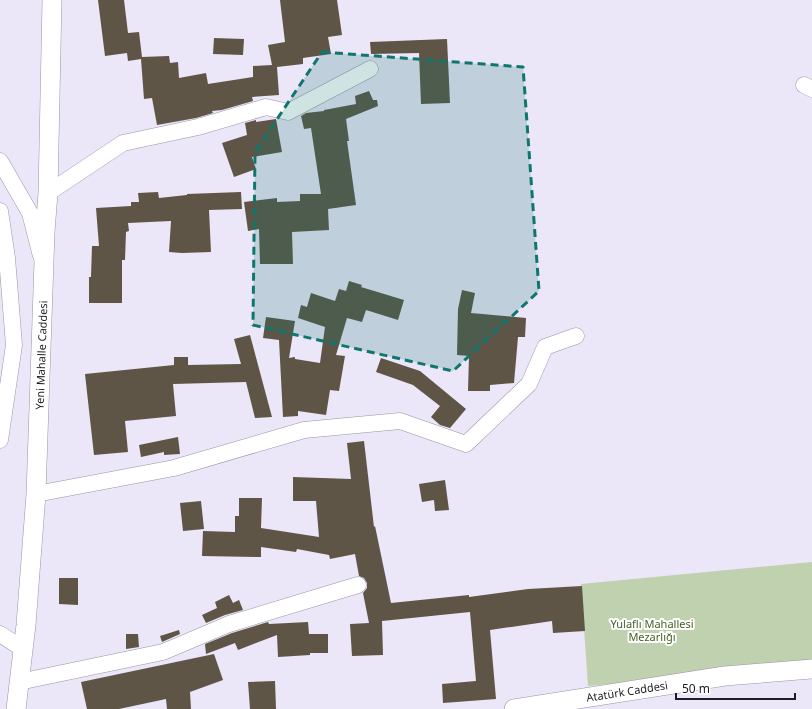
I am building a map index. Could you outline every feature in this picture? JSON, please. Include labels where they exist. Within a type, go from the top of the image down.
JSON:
[{"type":"street","name":"Yeni Mahalle Caddesi","points":[[16,709],[23,649],[36,494],[45,232],[48,193],[52,0]]},
{"type":"street","points":[[48,193],[122,144],[198,127],[266,107],[288,112],[370,69]]},
{"type":"street","points":[[0,161],[30,213],[44,268]]},
{"type":"street","points":[[0,211],[7,258],[14,345],[0,440]]},
{"type":"street","points":[[36,494],[174,468],[304,430],[400,421],[466,444],[530,384],[545,347],[576,336]]},
{"type":"street","points":[[19,682],[163,652],[229,624],[358,585]]},
{"type":"street","points":[[0,634],[23,649]]},
{"type":"street","name":"Atatürk Caddesi","points":[[514,709],[725,676],[812,669]]},
{"type":"highlighted area","points":[[322,52],[523,67],[539,291],[453,371],[253,325],[255,152]]},
{"type":"green space","name":"Yulaflı Mahallesi Mezarlığı","points":[[812,562],[812,665],[588,686],[581,584]]},
{"type":"building","points":[[98,0],[124,0],[128,33],[139,32],[142,57],[169,56],[170,63],[178,62],[179,78],[206,73],[208,84],[253,77],[253,66],[272,65],[268,45],[285,42],[280,0],[337,0],[342,35],[328,37],[331,54],[303,58],[303,64],[277,67],[279,95],[252,97],[253,101],[222,110],[212,111],[213,113],[196,118],[157,125],[152,98],[144,99],[141,59],[128,61],[127,53],[105,56]]},
{"type":"building","points":[[214,38],[244,39],[243,55],[213,54]]},
{"type":"building","points":[[447,39],[450,103],[421,104],[419,53],[371,54],[370,42]]},
{"type":"building","points":[[369,91],[373,100],[377,100],[378,106],[346,119],[349,141],[347,141],[356,205],[328,209],[329,230],[292,232],[293,264],[260,264],[259,229],[248,231],[244,202],[277,198],[277,202],[300,201],[300,194],[321,194],[311,128],[304,129],[301,116],[306,113],[324,111],[356,104],[355,96]]},
{"type":"building","points":[[276,119],[282,152],[252,157],[256,169],[234,177],[222,143],[247,135],[245,123],[256,120],[256,122]]},
{"type":"building","points":[[158,192],[159,198],[187,194],[241,192],[242,209],[209,210],[211,252],[169,252],[171,221],[128,223],[129,231],[126,232],[125,260],[122,260],[122,303],[89,303],[89,277],[91,277],[92,246],[99,246],[96,208],[131,206],[131,202],[139,202],[138,193]]},
{"type":"building","points":[[349,281],[362,285],[361,287],[404,300],[398,320],[366,310],[362,322],[347,318],[336,355],[345,356],[339,391],[330,390],[326,415],[298,411],[298,416],[283,417],[279,340],[263,338],[266,317],[295,321],[289,358],[295,357],[295,359],[320,363],[325,327],[298,318],[301,305],[307,307],[311,293],[335,301],[339,289],[346,291]]},
{"type":"building","points":[[462,290],[475,293],[471,313],[526,318],[525,337],[518,337],[514,383],[490,385],[490,391],[468,391],[469,356],[457,355],[458,309]]},
{"type":"building","points":[[250,335],[272,417],[255,418],[246,382],[173,384],[176,416],[125,421],[128,452],[94,455],[85,374],[174,365],[174,357],[188,357],[188,365],[241,364],[234,339]]},
{"type":"building","points":[[381,358],[420,371],[466,409],[450,428],[440,425],[431,417],[440,406],[413,385],[376,372]]},
{"type":"building","points":[[178,437],[180,454],[164,455],[164,452],[141,457],[139,445]]},
{"type":"building","points":[[364,441],[374,527],[375,526],[391,603],[469,595],[469,597],[528,589],[582,586],[585,631],[553,633],[552,621],[490,630],[496,699],[443,703],[442,684],[476,681],[470,612],[382,621],[383,655],[352,656],[350,624],[369,623],[363,593],[367,588],[367,583],[364,578],[359,576],[355,554],[330,559],[329,555],[297,549],[296,552],[261,547],[261,557],[202,556],[203,531],[235,532],[235,516],[239,516],[239,498],[262,498],[261,528],[319,537],[316,501],[293,501],[293,477],[351,479],[347,443]]},
{"type":"building","points":[[445,480],[449,510],[435,511],[434,500],[422,502],[419,484]]},
{"type":"building","points":[[201,501],[204,529],[183,531],[180,503]]},
{"type":"building","points":[[59,578],[78,578],[78,605],[59,604]]},
{"type":"building","points":[[229,595],[233,603],[239,600],[243,610],[225,615],[206,623],[202,615],[217,608],[215,602]]},
{"type":"building","points":[[268,622],[269,624],[308,622],[309,634],[328,634],[328,653],[310,653],[310,655],[278,657],[277,635],[238,650],[235,643],[206,654],[205,644],[232,633]]},
{"type":"building","points":[[179,630],[180,634],[162,642],[160,636]]},
{"type":"building","points":[[126,634],[138,634],[139,647],[126,649]]},
{"type":"building","points":[[214,654],[223,680],[190,692],[191,709],[167,709],[166,699],[119,709],[87,709],[81,682]]},
{"type":"building","points":[[275,681],[276,709],[250,709],[248,682]]}]
